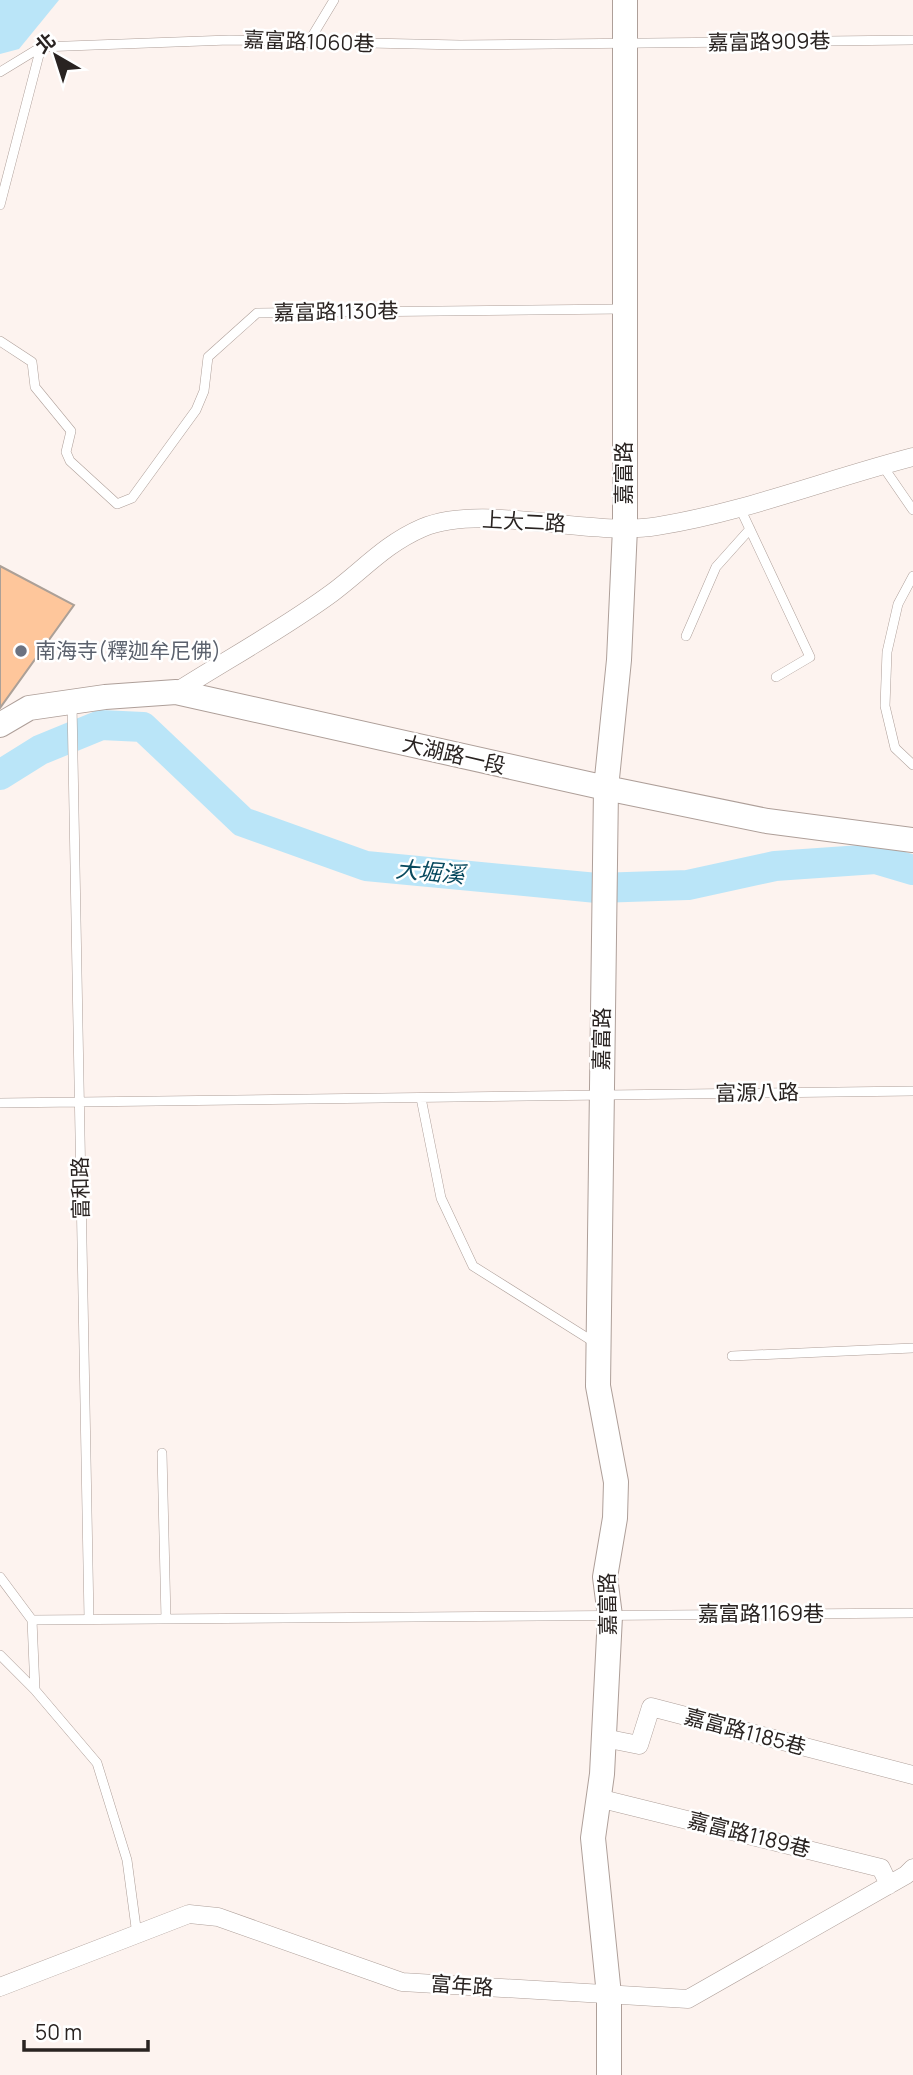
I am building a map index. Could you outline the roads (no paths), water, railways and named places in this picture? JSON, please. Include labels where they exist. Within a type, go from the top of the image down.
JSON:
[{"type":"street","name":"嘉富路","points":[[609,2075],[609,1995],[593,1838],[604,1738],[610,1616],[605,1577],[615,1518],[616,1482],[598,1386],[598,1345],[606,788],[619,660],[625,528],[625,0]]},
{"type":"street","name":"上大二路","points":[[176,692],[332,593],[382,549],[424,527],[471,519],[625,528],[657,527],[740,508],[913,457]]},
{"type":"street","name":"大湖路一段","points":[[0,725],[29,708],[72,708],[176,692],[767,821],[913,840]]},
{"type":"street","name":"嘉富路1185巷","points":[[604,1738],[639,1745],[651,1707],[913,1775]]},
{"type":"street","name":"嘉富路1189巷","points":[[598,1798],[881,1868],[889,1885]]},
{"type":"street","name":"富年路","points":[[0,1987],[189,1914],[218,1917],[402,1982],[688,1999],[889,1885],[913,1868]]},
{"type":"lane","points":[[308,43],[334,0]]},
{"type":"lane","name":"嘉富路1060巷","points":[[0,72],[41,47],[229,40],[308,43],[626,44]]},
{"type":"lane","name":"嘉富路909巷","points":[[626,44],[913,40]]},
{"type":"lane","points":[[0,205],[41,47]]},
{"type":"lane","name":"嘉富路1130巷","points":[[0,341],[32,362],[35,387],[71,431],[66,452],[71,461],[117,504],[122,504],[132,498],[196,410],[204,391],[208,357],[257,313],[624,309]]},
{"type":"lane","points":[[882,465],[913,510]]},
{"type":"lane","points":[[740,508],[810,657],[776,677]]},
{"type":"lane","points":[[686,636],[716,567],[750,529]]},
{"type":"lane","points":[[913,576],[898,604],[887,652],[886,705],[895,748],[913,765]]},
{"type":"lane","name":"富和路","points":[[72,708],[89,1619]]},
{"type":"lane","name":"富源八路","points":[[0,1103],[913,1091]]},
{"type":"lane","points":[[421,1098],[441,1198],[473,1266],[598,1345]]},
{"type":"lane","points":[[733,1356],[913,1348]]},
{"type":"lane","points":[[162,1453],[166,1619]]},
{"type":"lane","points":[[0,1577],[32,1620],[35,1690]]},
{"type":"lane","name":"嘉富路1169巷","points":[[32,1620],[913,1613]]},
{"type":"lane","points":[[0,1655],[35,1690],[97,1763],[127,1860],[137,1935]]},
{"type":"water","points":[[0,0],[59,0],[19,49],[0,54]]},
{"type":"waterway","name":"大堀溪","points":[[0,775],[40,750],[101,725],[143,727],[243,822],[366,866],[597,888],[688,885],[775,866],[876,859],[913,870]]},
{"type":"place","name":"南海寺(釋迦牟尼佛)","points":[[21,651]]}]
